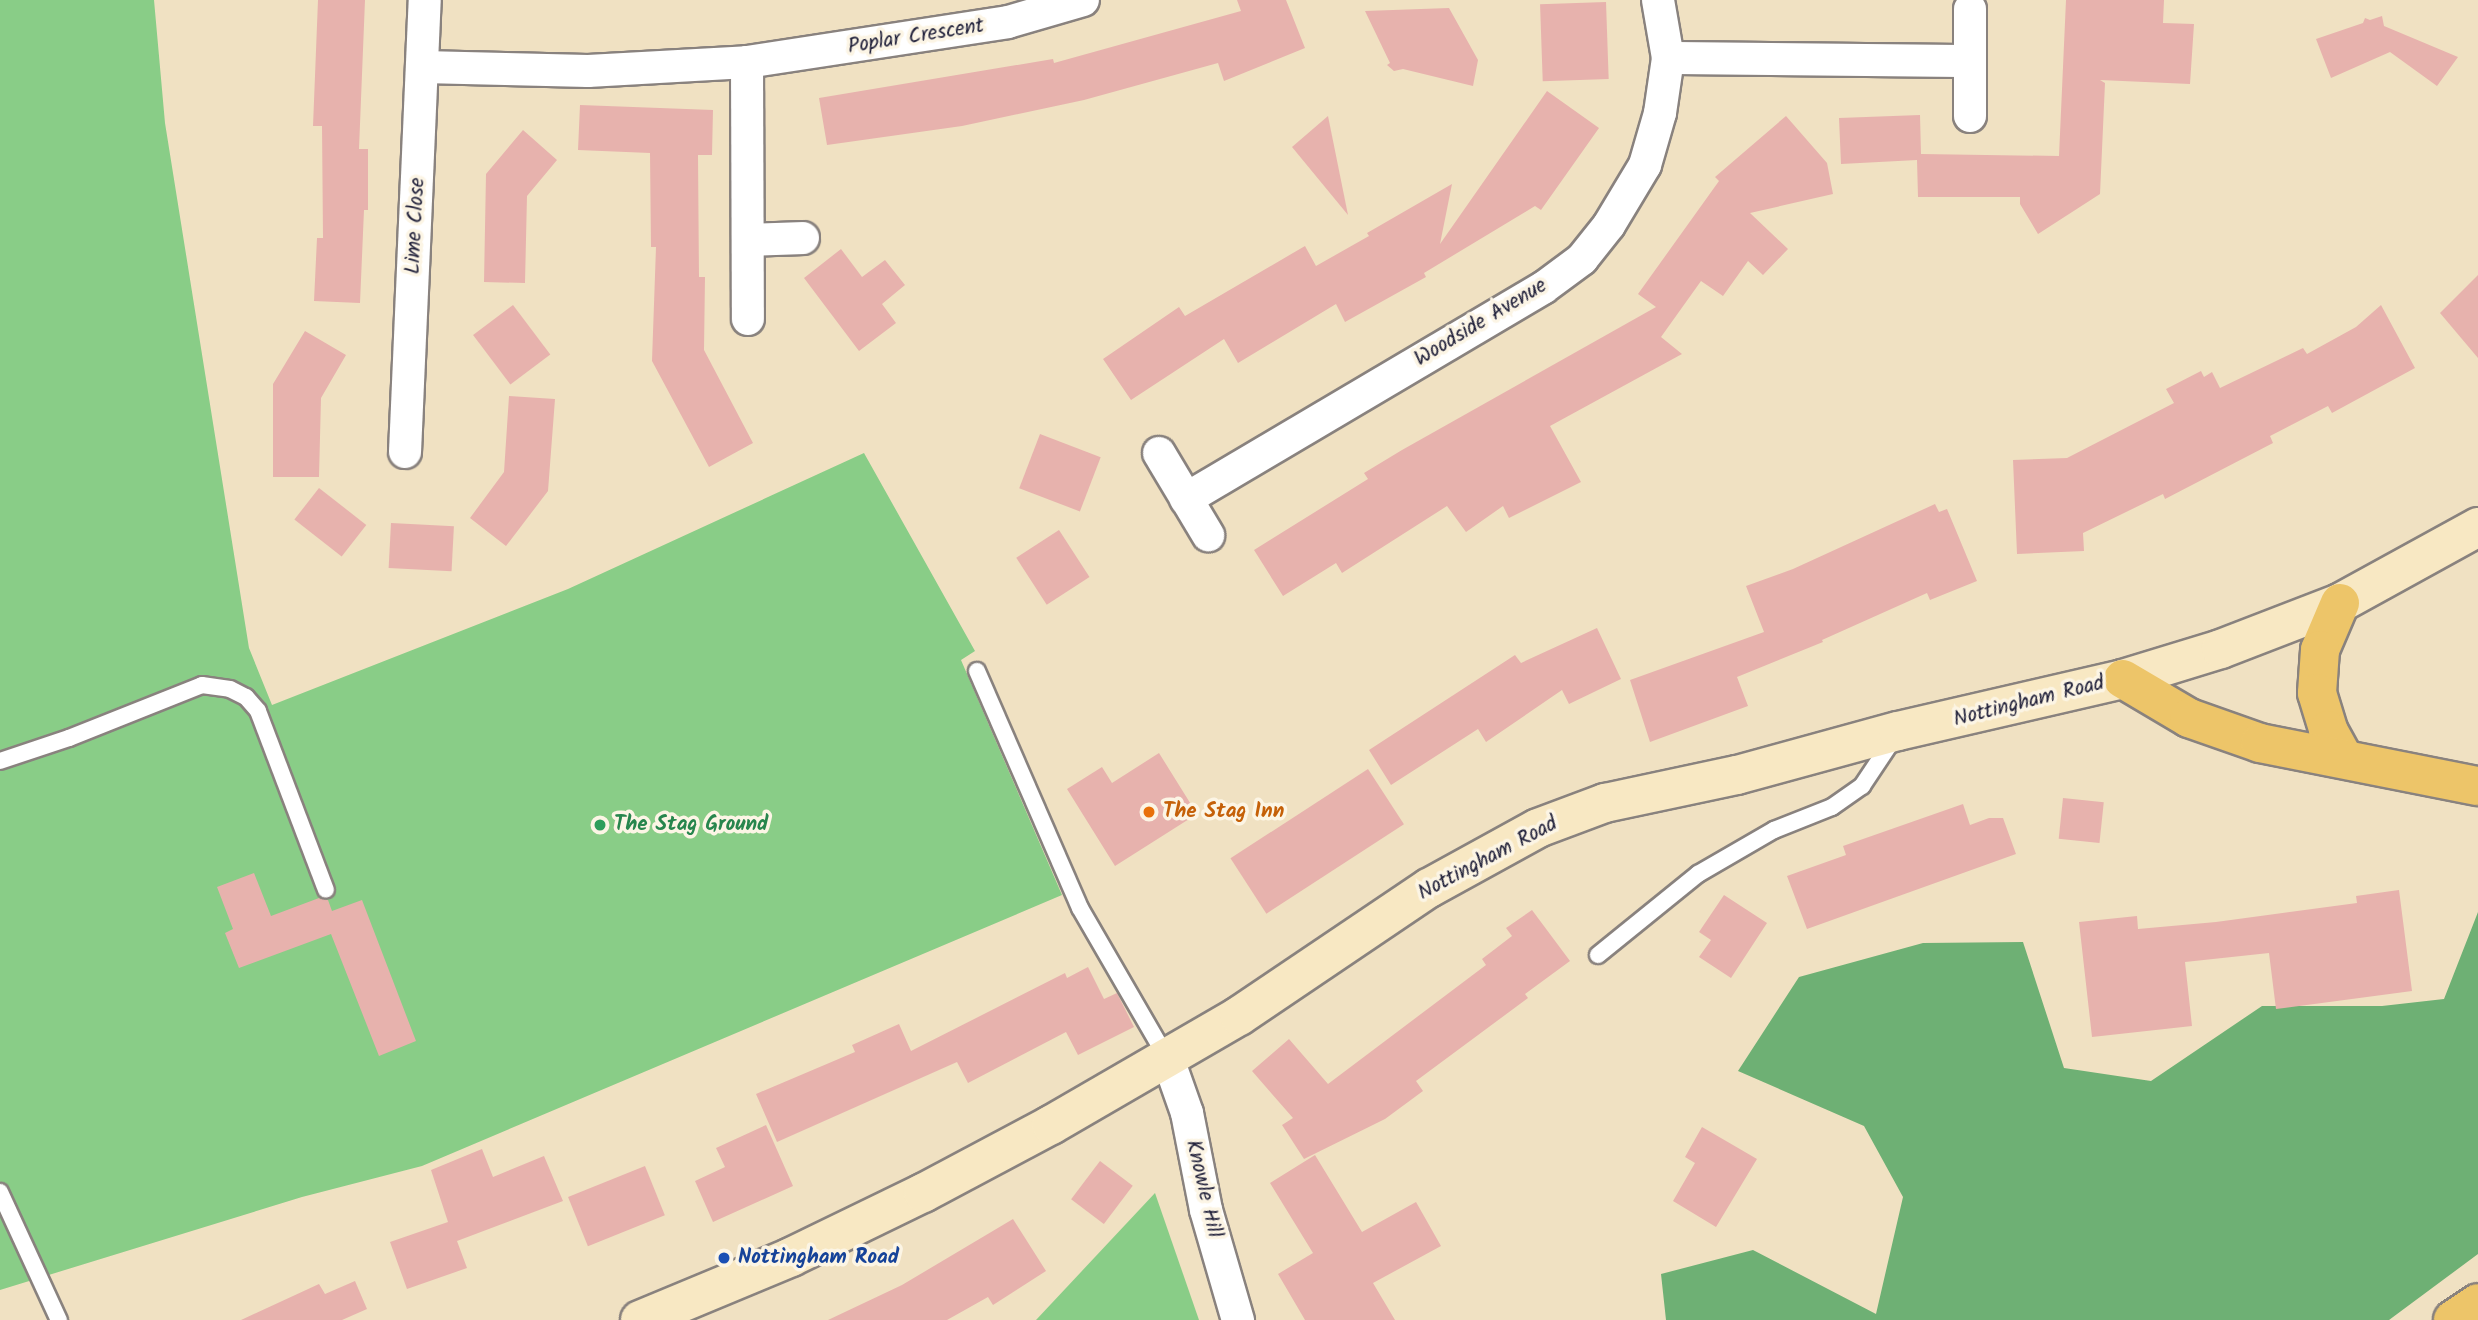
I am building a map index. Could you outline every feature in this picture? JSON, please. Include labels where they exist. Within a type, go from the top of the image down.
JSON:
[{"type":"highway","points":[[2340,603],[2320,650],[2317,693],[2328,730],[2344,759]]},
{"type":"highway","points":[[2123,679],[2189,718],[2260,743],[2344,759],[2398,773],[2478,786]]},
{"type":"highway","points":[[2453,1320],[2478,1303]]},
{"type":"street","name":"Lime Close","points":[[405,452],[425,0]]},
{"type":"street","name":"Poplar Crescent","points":[[423,67],[588,71],[747,62],[1008,22],[1083,0]]},
{"type":"street","name":"Woodside Avenue","points":[[1186,499],[1531,295],[1582,259],[1609,225],[1645,165],[1660,114],[1668,58],[1658,0]]},
{"type":"street","points":[[1970,9],[1970,116]]},
{"type":"street","points":[[1668,58],[1969,61]]},
{"type":"street","points":[[747,62],[748,319]]},
{"type":"street","points":[[748,240],[803,238]]},
{"type":"street","points":[[1159,453],[1208,535]]},
{"type":"street","name":"Nottingham Road","points":[[640,1320],[791,1257],[923,1193],[1168,1059],[1239,1016],[1429,888],[1538,828],[1605,803],[1737,775],[1898,731],[2123,679],[2221,649],[2340,603],[2478,527]]},
{"type":"street","name":"Knowle Hill","points":[[1168,1059],[1187,1113],[1201,1188],[1238,1320]]},
{"type":"lane","points":[[977,671],[1080,908],[1168,1059]]},
{"type":"lane","points":[[0,761],[69,738],[202,685],[230,689],[246,697],[258,711],[326,890]]},
{"type":"lane","points":[[1598,955],[1698,874],[1774,830],[1832,807],[1862,786],[1898,731]]},
{"type":"lane","points":[[0,1192],[59,1320]]},
{"type":"green space","points":[[0,0],[154,0],[165,123],[249,648],[272,705],[568,589],[864,453],[975,651],[961,660],[1062,895],[422,1166],[302,1197],[0,1290]]},
{"type":"green space","points":[[2478,912],[2478,1254],[2389,1320],[1666,1320],[1661,1274],[1753,1250],[1876,1314],[1903,1197],[1864,1126],[1738,1071],[1799,977],[1923,943],[2023,942],[2064,1068],[2151,1081],[2262,1006],[2382,1006],[2444,999]]},
{"type":"green space","points":[[1155,1193],[1199,1320],[1036,1320]]},
{"type":"building","points":[[318,0],[365,0],[359,149],[368,149],[368,210],[364,210],[360,303],[314,301],[317,238],[323,238],[322,126],[313,126]]},
{"type":"building","points":[[1237,0],[1286,0],[1305,48],[1224,81],[1218,63],[1084,100],[962,126],[827,145],[819,98],[1053,59],[1054,63],[1241,11]]},
{"type":"building","points":[[2066,0],[2164,0],[2163,23],[2194,24],[2190,84],[2100,80],[2105,83],[2100,194],[2038,234],[2020,204],[2020,197],[1918,197],[1917,160],[1841,164],[1839,118],[1920,115],[1921,154],[2059,156]]},
{"type":"building","points":[[1606,2],[1609,79],[1543,81],[1540,4]]},
{"type":"building","points":[[1449,8],[1478,60],[1473,86],[1403,69],[1394,71],[1387,65],[1390,63],[1365,11]]},
{"type":"building","points":[[2382,16],[2384,26],[2458,57],[2437,86],[2390,52],[2331,78],[2316,39],[2363,23],[2365,18],[2370,20]]},
{"type":"building","points":[[1547,91],[1599,128],[1541,210],[1535,206],[1424,273],[1426,277],[1345,322],[1336,304],[1238,363],[1224,339],[1131,400],[1103,359],[1179,307],[1185,316],[1305,246],[1316,266],[1452,184],[1440,244]]},
{"type":"building","points":[[580,105],[713,110],[712,155],[698,155],[699,277],[705,277],[704,350],[753,443],[709,467],[652,361],[656,247],[651,247],[650,153],[578,150]]},
{"type":"building","points":[[1328,116],[1348,215],[1292,147]]},
{"type":"building","points":[[1786,116],[1827,163],[1833,194],[1750,213],[1788,249],[1763,275],[1748,261],[1723,296],[1701,281],[1661,337],[1682,354],[1550,426],[1581,482],[1509,518],[1503,506],[1466,532],[1447,506],[1342,573],[1336,563],[1283,596],[1254,550],[1368,479],[1364,473],[1402,450],[1656,307],[1638,294],[1719,181],[1715,177]]},
{"type":"building","points":[[523,130],[557,160],[527,196],[525,283],[484,282],[486,174]]},
{"type":"building","points":[[841,249],[862,277],[885,260],[905,285],[882,304],[896,323],[859,351],[804,278]]},
{"type":"building","points":[[2478,275],[2478,358],[2440,313]]},
{"type":"building","points":[[513,305],[550,355],[510,385],[473,335]]},
{"type":"building","points":[[2381,305],[2415,368],[2332,413],[2328,406],[2270,436],[2273,443],[2165,499],[2163,494],[2083,533],[2084,551],[2017,554],[2013,460],[2067,458],[2174,403],[2166,389],[2201,371],[2204,377],[2212,372],[2220,388],[2303,348],[2307,354],[2356,327]]},
{"type":"building","points":[[305,331],[346,355],[321,398],[319,477],[273,477],[273,384]]},
{"type":"building","points":[[509,396],[555,399],[548,491],[506,546],[470,518],[504,472]]},
{"type":"building","points":[[1040,434],[1101,457],[1080,511],[1019,488]]},
{"type":"building","points":[[319,488],[366,525],[342,556],[294,520]]},
{"type":"building","points":[[1935,504],[1939,512],[1947,509],[1977,581],[1930,600],[1927,593],[1822,640],[1823,642],[1737,677],[1748,706],[1650,742],[1630,680],[1764,632],[1746,586],[1793,569]]},
{"type":"building","points":[[391,523],[454,526],[452,571],[389,568]]},
{"type":"building","points":[[1059,530],[1089,577],[1047,605],[1016,558]]},
{"type":"building","points":[[1597,628],[1621,679],[1569,704],[1562,690],[1486,742],[1478,729],[1391,785],[1369,750],[1515,655],[1521,663]]},
{"type":"building","name":"The Stag Inn","points":[[1159,753],[1197,814],[1115,866],[1067,789],[1102,767],[1112,783]]},
{"type":"building","points":[[1368,769],[1404,824],[1266,914],[1230,858]]},
{"type":"building","points":[[2063,798],[2104,802],[2099,843],[2059,839]]},
{"type":"building","points":[[1963,804],[1970,825],[1989,818],[2003,818],[2016,854],[1807,929],[1787,876],[1846,855],[1843,846]]},
{"type":"building","points":[[254,873],[271,916],[319,898],[328,900],[332,911],[362,900],[416,1041],[379,1056],[331,934],[239,968],[225,933],[233,929],[217,887]]},
{"type":"building","points":[[2399,890],[2412,991],[2276,1009],[2269,953],[2185,962],[2192,1026],[2092,1037],[2079,922],[2137,916],[2138,929],[2216,922],[2357,903],[2356,896]]},
{"type":"building","points":[[1724,895],[1767,923],[1731,978],[1699,957],[1711,940],[1699,932]]},
{"type":"building","points":[[1532,910],[1570,961],[1525,994],[1528,998],[1416,1081],[1423,1091],[1385,1119],[1304,1159],[1282,1125],[1293,1118],[1252,1071],[1289,1039],[1328,1084],[1486,965],[1482,959],[1512,936],[1506,928]]},
{"type":"building","points":[[1088,967],[1104,999],[1117,993],[1134,1027],[1078,1055],[1066,1032],[968,1083],[957,1062],[777,1142],[756,1094],[855,1052],[852,1045],[899,1024],[911,1051],[1065,973],[1067,978]]},
{"type":"building","points":[[766,1125],[793,1186],[713,1222],[695,1181],[725,1167],[716,1148]]},
{"type":"building","points":[[1702,1127],[1757,1159],[1716,1227],[1673,1201],[1695,1163],[1685,1157]]},
{"type":"building","points":[[482,1149],[493,1177],[544,1156],[563,1201],[457,1241],[467,1268],[407,1289],[390,1242],[448,1222],[431,1170]]},
{"type":"building","points":[[1315,1155],[1362,1232],[1416,1202],[1441,1246],[1373,1283],[1395,1320],[1305,1320],[1278,1274],[1313,1253],[1270,1183]]},
{"type":"building","points":[[1100,1161],[1133,1186],[1104,1224],[1071,1199]]},
{"type":"building","points":[[645,1166],[665,1215],[588,1246],[568,1197]]},
{"type":"building","points":[[1013,1219],[1046,1271],[993,1305],[988,1297],[947,1320],[828,1320],[902,1285]]},
{"type":"building","points":[[355,1281],[367,1309],[342,1320],[241,1320],[319,1284],[325,1294]]},
{"type":"place","name":"The Stag Inn","points":[[1149,812]]},
{"type":"place","name":"The Stag Ground","points":[[600,825]]},
{"type":"place","name":"Nottingham Road","points":[[724,1258]]}]
